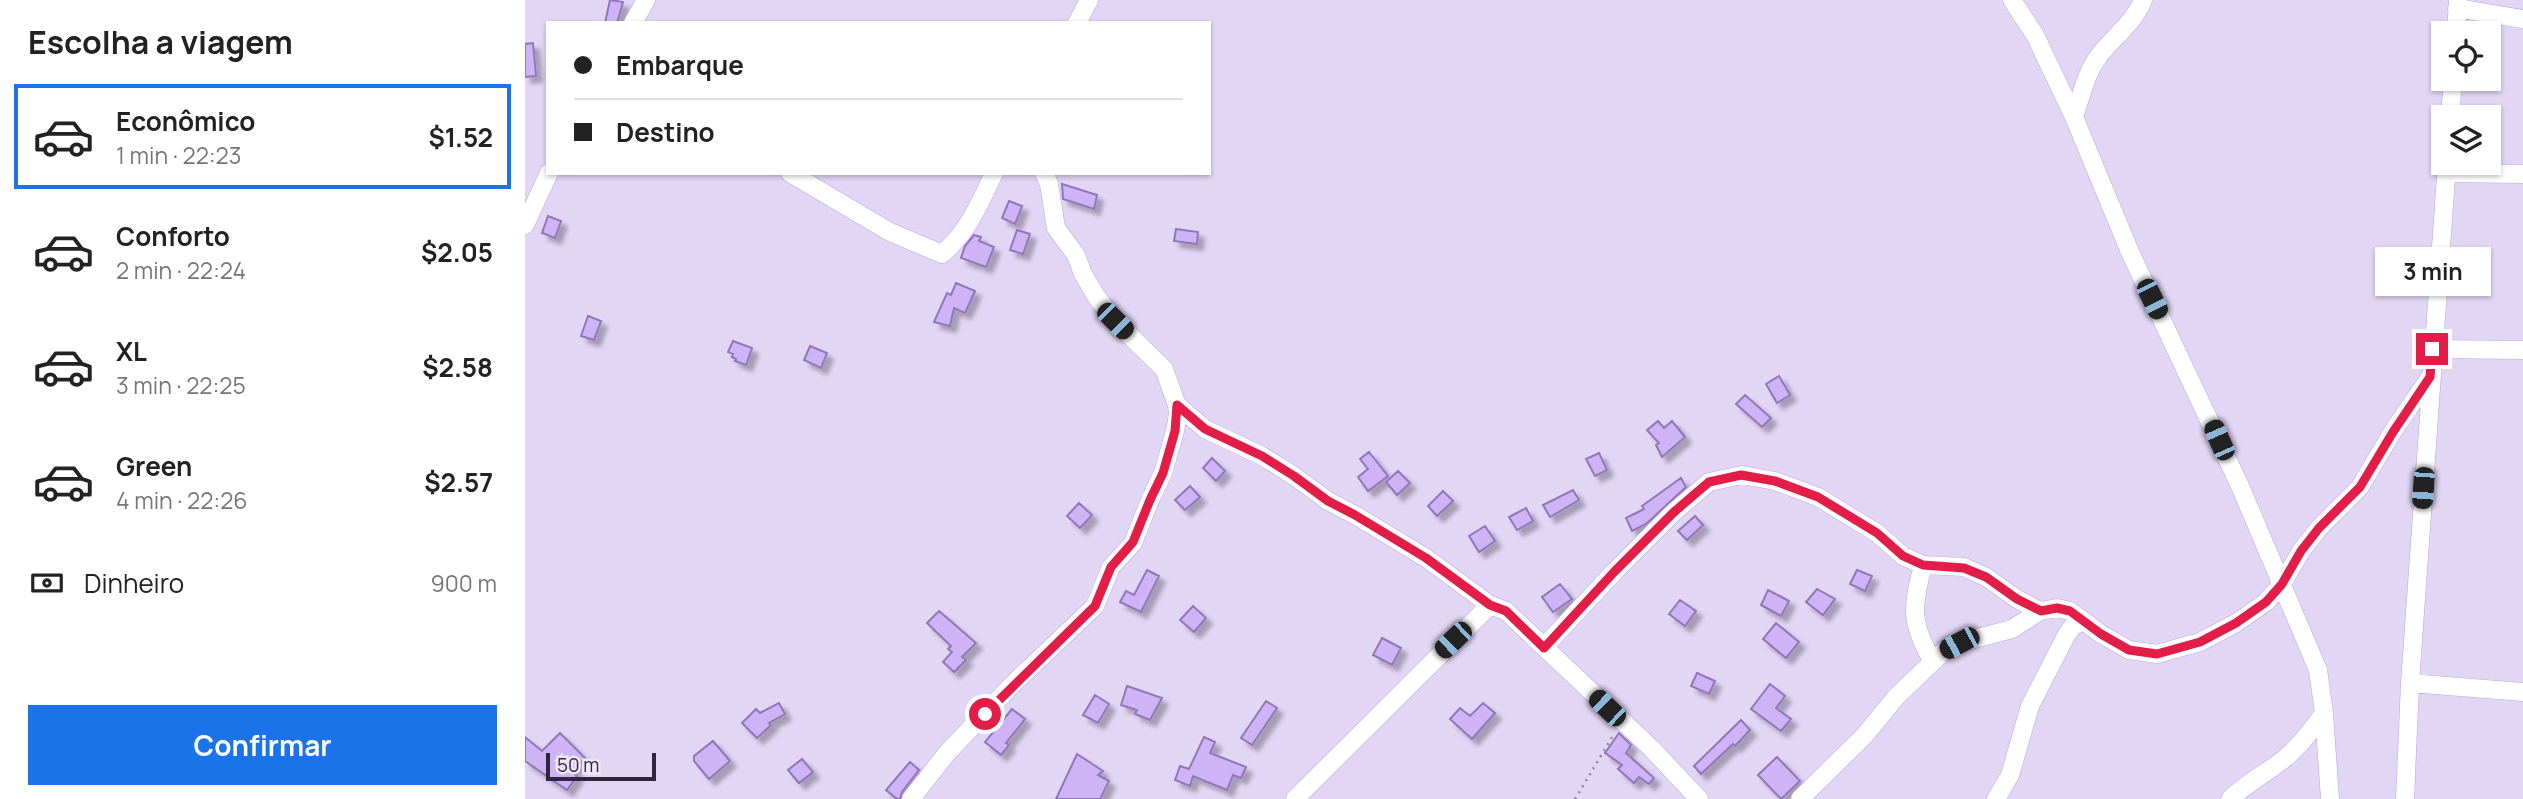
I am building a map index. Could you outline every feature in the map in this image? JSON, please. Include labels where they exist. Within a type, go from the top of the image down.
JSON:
[{"type":"street","points":[[634,21],[646,0]]},
{"type":"street","points":[[1078,21],[1089,0]]},
{"type":"street","points":[[2012,0],[2035,36],[2074,117],[2130,252],[2198,393],[2318,670],[2330,799]]},
{"type":"street","points":[[2074,117],[2098,56],[2120,34],[2143,0]]},
{"type":"street","points":[[2458,4],[2523,19]]},
{"type":"street","points":[[2501,172],[2523,174]]},
{"type":"street","points":[[525,225],[547,175]]},
{"type":"street","points":[[793,175],[890,232],[942,254],[968,226],[993,175]]},
{"type":"street","points":[[911,799],[947,753],[1013,684],[1095,606],[1111,567],[1133,542],[1163,473],[1175,431],[1177,405],[1164,369],[1115,321],[1096,296],[1076,255],[1056,228],[1049,184],[1045,175]]},
{"type":"street","points":[[2405,799],[2430,377],[2446,175]]},
{"type":"street","points":[[2432,349],[2523,350]]},
{"type":"street","points":[[1800,799],[1865,735],[1896,697],[1946,649],[1959,643],[2012,629],[2041,611],[2057,608],[2070,611],[2129,650],[2157,654],[2200,642],[2236,623],[2266,602],[2282,584],[2301,551],[2319,528],[2360,487],[2430,377]]},
{"type":"street","points":[[1177,405],[1205,429],[1262,456],[1328,501],[1426,558],[1490,605],[1506,611],[1651,748],[1699,799]]},
{"type":"street","points":[[1544,648],[1674,512],[1709,482],[1741,475],[1775,481],[1818,497],[1877,533],[1903,556],[1923,565],[1964,568],[1986,577],[2017,599],[2041,611]]},
{"type":"street","points":[[1923,565],[1914,615],[1922,642],[1933,662]]},
{"type":"street","points":[[1294,799],[1490,605]]},
{"type":"street","points":[[1996,799],[2010,775],[2030,706],[2067,634],[2073,626],[2083,621]]},
{"type":"street","points":[[2410,683],[2523,692]]},
{"type":"street","points":[[2230,799],[2243,786],[2285,758],[2309,735],[2324,713]]},
{"type":"path","points":[[1575,799],[1621,722]]},
{"type":"building","points":[[610,0],[623,2],[618,21],[605,21]]},
{"type":"building","points":[[533,43],[536,76],[525,77],[525,44]]},
{"type":"building","points":[[1062,184],[1097,195],[1094,209],[1063,199]]},
{"type":"building","points":[[1009,201],[1022,206],[1015,224],[1002,218]]},
{"type":"building","points":[[548,216],[561,221],[555,238],[542,233]]},
{"type":"building","points":[[1176,229],[1198,232],[1197,244],[1174,241]]},
{"type":"building","points":[[1017,230],[1030,234],[1023,254],[1010,250]]},
{"type":"building","points":[[974,235],[981,237],[979,241],[994,247],[986,267],[961,258],[965,246]]},
{"type":"building","points":[[956,283],[975,291],[965,313],[954,308],[950,326],[934,322],[947,293],[951,295]]},
{"type":"building","points":[[588,316],[601,321],[594,340],[581,336]]},
{"type":"building","points":[[733,341],[752,348],[746,365],[735,361],[733,354],[728,352]]},
{"type":"building","points":[[810,346],[827,353],[821,368],[804,360]]},
{"type":"building","points":[[1779,376],[1790,395],[1777,403],[1766,384]]},
{"type":"building","points":[[1745,395],[1771,418],[1762,427],[1736,404]]},
{"type":"building","points":[[1658,421],[1664,428],[1672,421],[1685,437],[1662,457],[1656,445],[1659,443],[1647,430]]},
{"type":"building","points":[[1369,452],[1388,476],[1368,491],[1358,477],[1368,469],[1360,459]]},
{"type":"building","points":[[1599,453],[1607,470],[1595,476],[1586,459]]},
{"type":"building","points":[[1212,458],[1225,471],[1216,481],[1203,468]]},
{"type":"building","points":[[1398,471],[1410,483],[1397,495],[1386,482]]},
{"type":"building","points":[[1681,478],[1686,487],[1646,524],[1632,531],[1626,518],[1644,509],[1642,506]]},
{"type":"building","points":[[1190,486],[1200,497],[1185,510],[1175,500]]},
{"type":"building","points":[[1573,490],[1579,500],[1550,517],[1543,505]]},
{"type":"building","points":[[1443,491],[1453,501],[1437,516],[1428,506]]},
{"type":"building","points":[[1079,503],[1092,515],[1080,528],[1067,516]]},
{"type":"building","points":[[1526,508],[1533,521],[1517,530],[1509,517]]},
{"type":"building","points":[[1695,516],[1703,525],[1687,540],[1678,531]]},
{"type":"building","points":[[1485,526],[1495,541],[1479,552],[1469,536]]},
{"type":"building","points":[[1147,570],[1159,576],[1141,612],[1120,602],[1126,591],[1134,595]]},
{"type":"building","points":[[1857,570],[1872,576],[1865,591],[1850,584]]},
{"type":"building","points":[[1560,584],[1572,599],[1553,612],[1542,597]]},
{"type":"building","points":[[1817,589],[1835,599],[1823,615],[1806,602]]},
{"type":"building","points":[[1768,590],[1789,601],[1781,616],[1761,605]]},
{"type":"building","points":[[1680,600],[1696,611],[1685,626],[1669,614]]},
{"type":"building","points":[[1193,606],[1206,618],[1194,632],[1180,620]]},
{"type":"building","points":[[939,611],[976,643],[962,657],[966,660],[954,672],[943,662],[952,652],[948,649],[951,646],[927,623]]},
{"type":"building","points":[[1776,623],[1799,642],[1786,658],[1763,639]]},
{"type":"building","points":[[1382,638],[1401,648],[1392,665],[1373,655]]},
{"type":"building","points":[[1697,673],[1715,681],[1709,694],[1691,686]]},
{"type":"building","points":[[1770,684],[1785,696],[1776,708],[1791,719],[1781,731],[1751,709]]},
{"type":"building","points":[[1127,686],[1162,698],[1150,720],[1135,714],[1137,710],[1121,705]]},
{"type":"building","points":[[1095,695],[1109,704],[1098,723],[1083,715]]},
{"type":"building","points":[[1266,701],[1277,708],[1252,745],[1241,738]]},
{"type":"building","points":[[779,703],[785,714],[769,723],[771,725],[757,738],[742,723],[756,709],[760,713]]},
{"type":"building","points":[[1483,703],[1495,713],[1472,739],[1450,719],[1460,708],[1470,716]]},
{"type":"building","points":[[1012,709],[1025,719],[1006,743],[1009,745],[1001,755],[985,742]]},
{"type":"building","points":[[1741,720],[1750,730],[1701,774],[1694,766]]},
{"type":"building","points":[[560,733],[585,758],[572,772],[577,776],[567,790],[525,761],[525,737],[542,751]]},
{"type":"building","points":[[1619,733],[1631,745],[1626,753],[1654,778],[1649,784],[1639,777],[1634,783],[1618,769],[1622,765],[1605,753]]},
{"type":"building","points":[[1204,737],[1215,742],[1210,753],[1246,767],[1241,778],[1233,775],[1227,790],[1193,776],[1190,786],[1175,780],[1180,766],[1189,769]]},
{"type":"building","points":[[713,741],[730,761],[709,779],[694,761],[694,756]]},
{"type":"building","points":[[1077,754],[1103,771],[1098,775],[1109,781],[1100,799],[1056,799]]},
{"type":"building","points":[[1777,757],[1800,781],[1781,799],[1758,775]]},
{"type":"building","points":[[802,759],[813,772],[799,783],[788,770]]},
{"type":"building","points":[[910,762],[919,770],[902,792],[900,799],[897,799],[886,790]]},
{"type":"route","points":[[985,714],[1095,606],[1111,567],[1133,542],[1163,473],[1171,452],[1178,414],[1177,405],[1213,434],[1233,440],[1262,456],[1294,476],[1311,491],[1426,558],[1490,605],[1506,611],[1544,648],[1674,512],[1709,482],[1741,475],[1775,481],[1818,497],[1877,533],[1903,556],[1923,565],[1964,568],[1986,577],[2017,599],[2041,611],[2057,608],[2070,611],[2129,650],[2157,654],[2200,642],[2236,623],[2266,602],[2282,584],[2301,551],[2319,528],[2360,487],[2430,377],[2432,349]]}]
